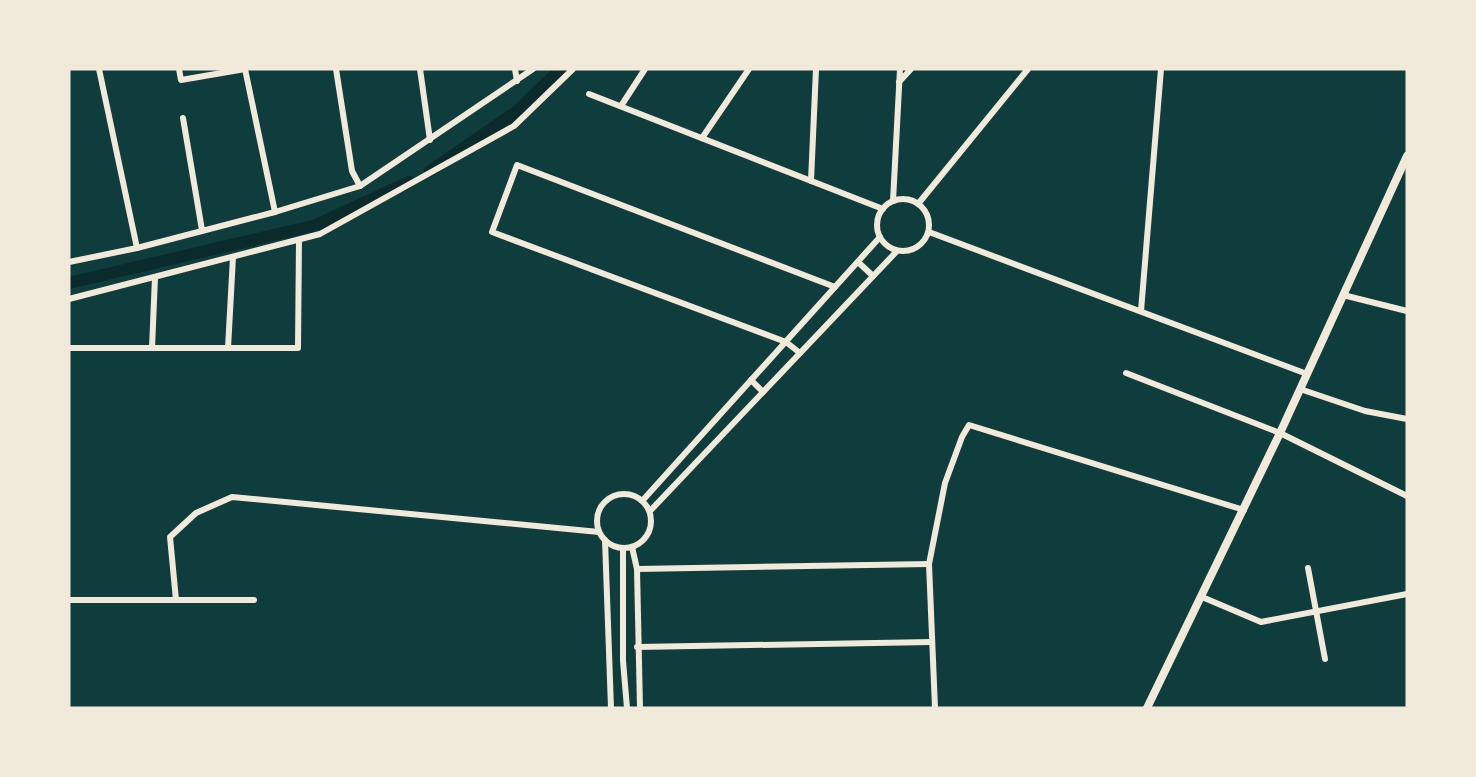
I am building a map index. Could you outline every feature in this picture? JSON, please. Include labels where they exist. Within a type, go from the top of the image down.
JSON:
[{"type":"street","points":[[99,69],[137,248]]},
{"type":"street","points":[[179,69],[181,80],[245,69],[275,212]]},
{"type":"street","points":[[336,69],[352,171],[360,186]]},
{"type":"street","points":[[420,69],[430,140]]},
{"type":"street","points":[[515,69],[517,81]]},
{"type":"street","points":[[69,262],[137,248],[275,212],[360,186],[533,69]]},
{"type":"street","points":[[69,299],[320,234],[514,126],[573,69]]},
{"type":"street","points":[[621,106],[645,69]]},
{"type":"street","points":[[702,138],[749,69]]},
{"type":"street","points":[[811,181],[816,69]]},
{"type":"street","points":[[893,201],[900,69]]},
{"type":"street","points":[[899,83],[911,69]]},
{"type":"street","points":[[918,204],[1028,69]]},
{"type":"street","points":[[1140,311],[1161,69]]},
{"type":"street","points":[[590,94],[883,209]]},
{"type":"street","points":[[183,118],[202,230]]},
{"type":"street","points":[[1147,708],[1244,510],[1403,172],[1407,156]]},
{"type":"street","points":[[800,353],[786,342],[492,232],[517,165],[835,287]]},
{"type":"street","points":[[650,511],[897,251],[913,250],[920,246],[929,232],[928,216],[918,204],[902,199],[893,201],[883,209],[877,221],[880,237],[897,251]]},
{"type":"street","points":[[929,232],[1307,374]]},
{"type":"street","points":[[643,500],[880,237]]},
{"type":"street","points":[[69,348],[298,348],[299,240]]},
{"type":"street","points":[[228,348],[233,257]]},
{"type":"street","points":[[858,262],[873,276]]},
{"type":"street","points":[[152,348],[155,277]]},
{"type":"street","points":[[1343,296],[1407,311]]},
{"type":"street","points":[[1126,373],[1280,433],[1407,496]]},
{"type":"street","points":[[751,380],[763,392]]},
{"type":"street","points":[[1300,389],[1365,411],[1407,419]]},
{"type":"street","points":[[935,708],[929,564],[945,483],[962,437],[969,425],[1244,510]]},
{"type":"street","points":[[707,429],[718,439]]},
{"type":"street","points":[[624,493],[643,500],[650,511],[652,520],[647,537],[632,547],[623,548],[605,540],[599,532],[598,514],[608,498],[624,493]]},
{"type":"street","points":[[176,600],[170,537],[196,513],[232,497],[599,532]]},
{"type":"street","points":[[605,540],[611,708]]},
{"type":"street","points":[[632,547],[637,569],[640,708]]},
{"type":"street","points":[[623,548],[623,661],[627,708]]},
{"type":"street","points":[[637,569],[929,564]]},
{"type":"street","points":[[1308,568],[1325,659]]},
{"type":"street","points":[[1202,597],[1261,622],[1407,594]]},
{"type":"street","points":[[69,600],[254,600]]},
{"type":"street","points":[[637,647],[932,642]]},
{"type":"street","points":[[609,662],[623,661]]},
{"type":"waterway","points":[[430,171],[516,112],[561,69]]},
{"type":"waterway","points":[[69,283],[316,225],[409,182]]}]
